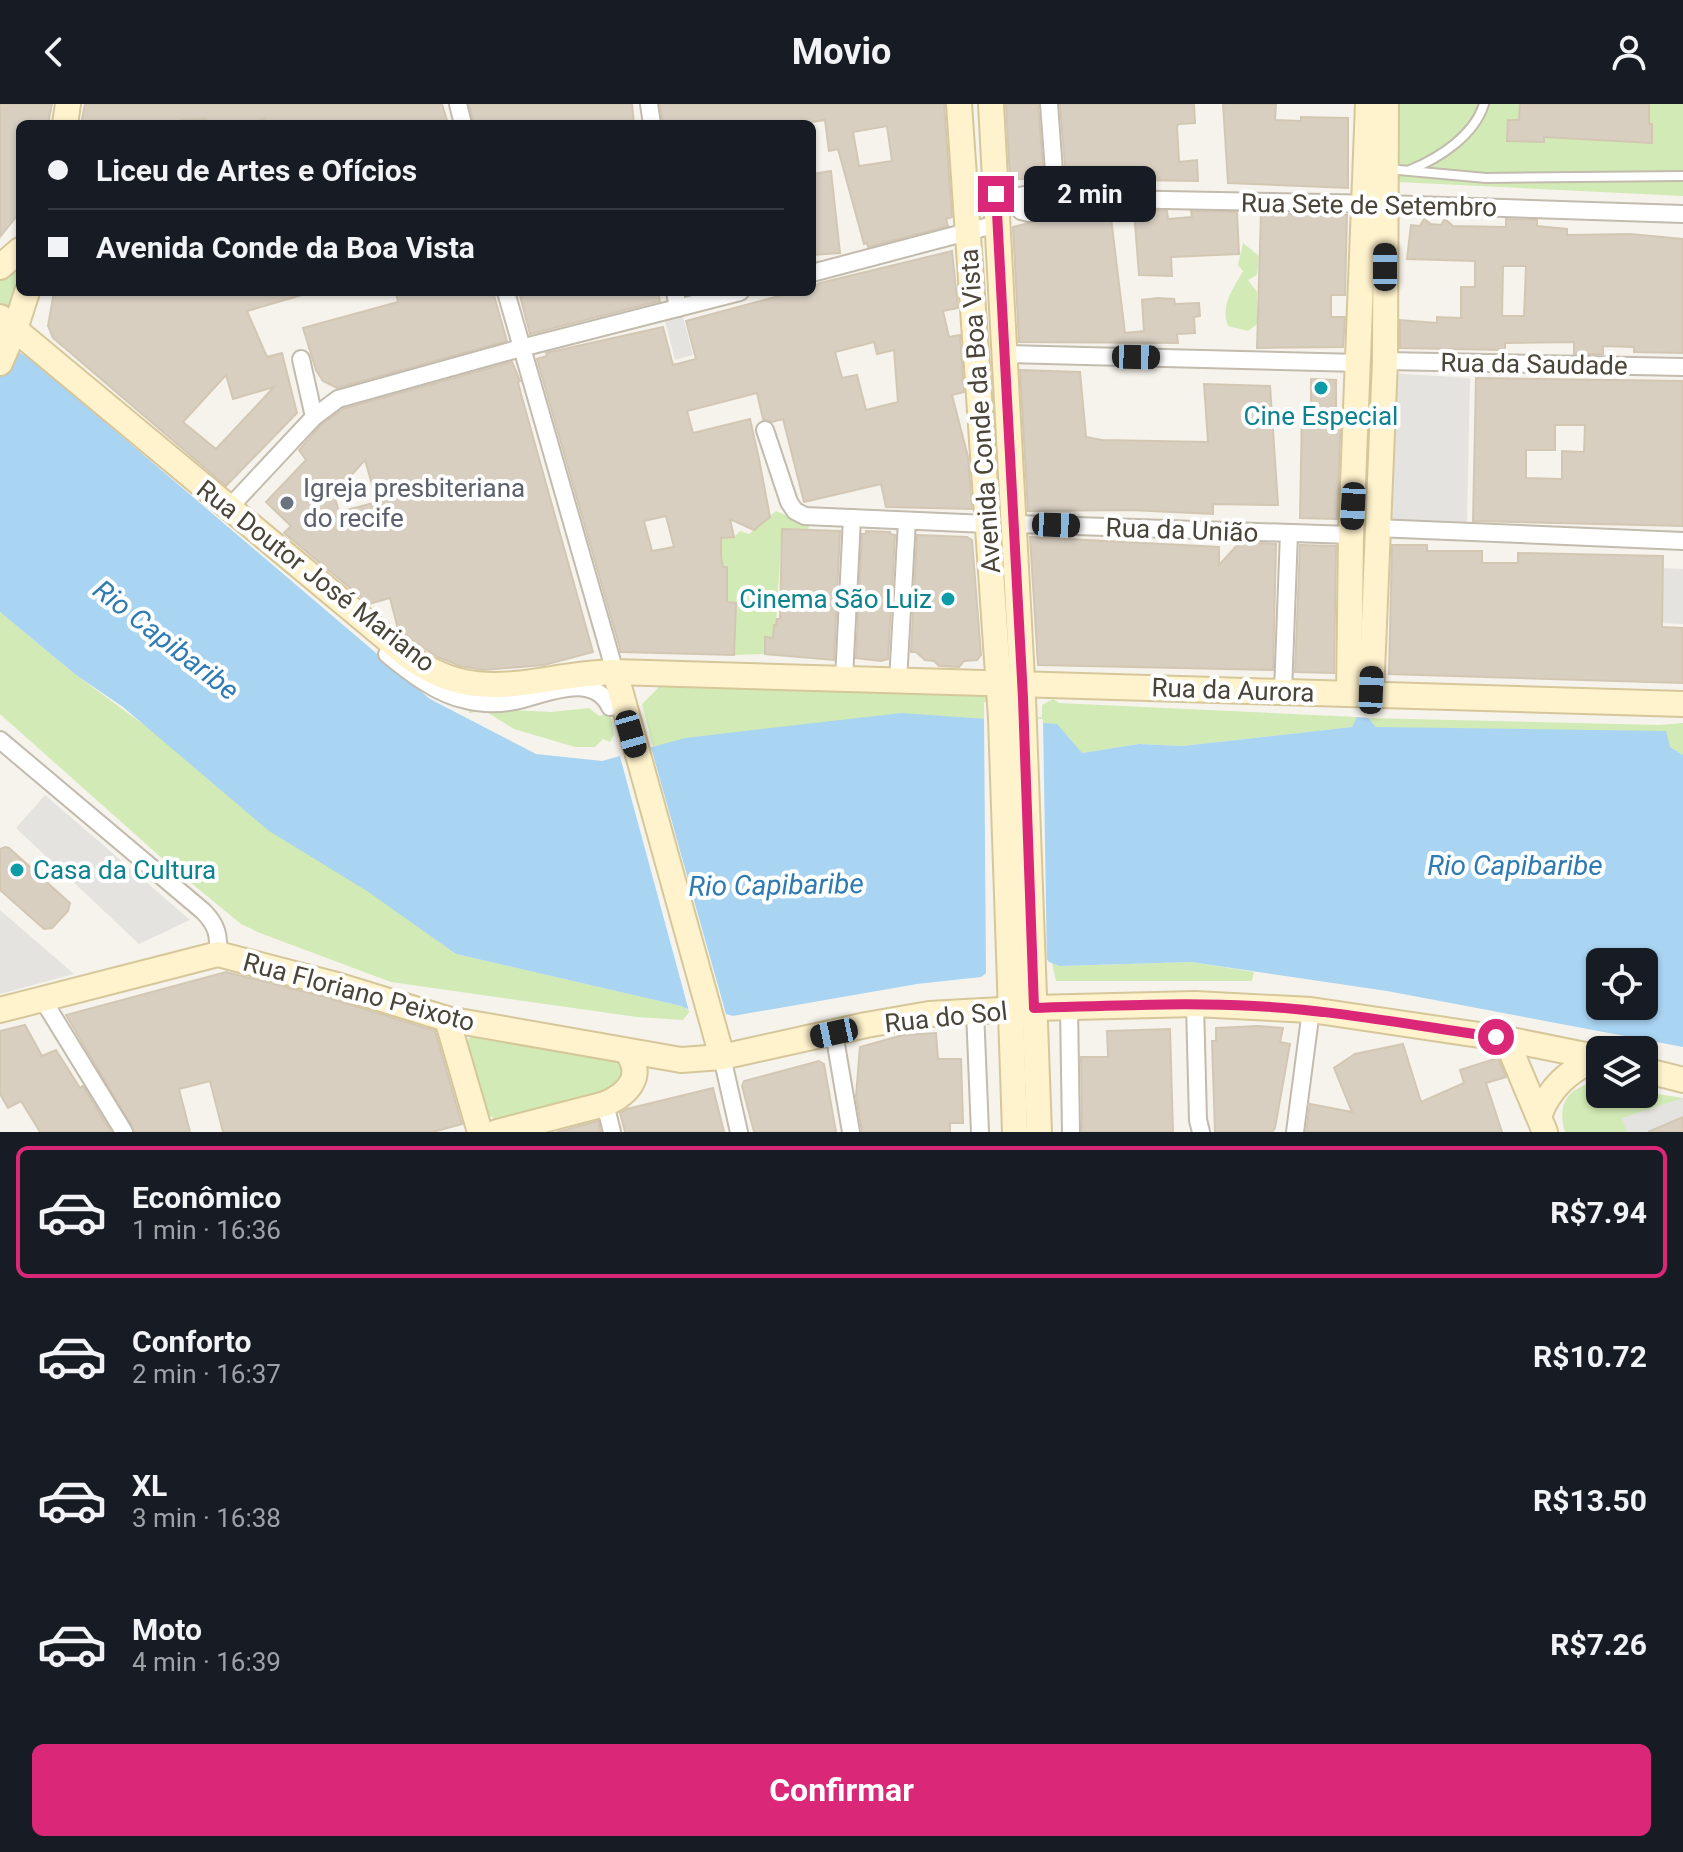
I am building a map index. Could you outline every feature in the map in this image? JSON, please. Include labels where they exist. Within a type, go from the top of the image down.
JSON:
[{"type":"main road","name":"Avenida Conde da Boa Vista","points":[[959,104],[987,524],[1013,718],[1023,1009]]},
{"type":"main road","name":"Avenida Conde da Boa Vista","points":[[991,104],[1013,524],[1010,684]]},
{"type":"main road","points":[[1360,694],[1376,528],[1385,361],[1368,104]]},
{"type":"main road","points":[[1360,694],[1351,535],[1359,363],[1375,204],[1384,169],[1386,104]]},
{"type":"main road","points":[[0,267],[16,253]]},
{"type":"main road","points":[[0,363],[26,296]]},
{"type":"main road","name":"Rua Doutor José Mariano","points":[[13,333],[404,653],[440,675],[488,687],[615,672],[1010,684]]},
{"type":"main road","points":[[615,672],[616,706],[722,1057]]},
{"type":"main road","name":"Rua da Aurora","points":[[1010,684],[1683,704]]},
{"type":"main road","name":"Rua Floriano Peixoto","points":[[0,1010],[54,993],[218,954],[333,984],[447,1019],[681,1060],[722,1057]]},
{"type":"main road","name":"Rua do Sol","points":[[722,1057],[909,1017],[975,1011],[1195,1004],[1311,1010],[1506,1039],[1586,1056]]},
{"type":"main road","points":[[1015,1132],[1023,1009]]},
{"type":"main road","points":[[1023,1009],[1039,1132]]},
{"type":"main road","points":[[447,1019],[480,1132]]},
{"type":"main road","points":[[1506,1039],[1542,1124]]},
{"type":"main road","points":[[497,1132],[621,1097],[634,1080],[633,1061],[627,1052]]},
{"type":"main road","points":[[1542,1124],[1545,1098],[1556,1084],[1586,1064]]},
{"type":"main road","points":[[1658,1074],[1683,1080]]},
{"type":"street","name":"Rua Sete de Setembro","points":[[1049,104],[1056,198],[1683,214]]},
{"type":"street","points":[[816,272],[997,224]]},
{"type":"street","points":[[507,296],[615,672]]},
{"type":"street","points":[[228,509],[314,417],[338,399],[521,348],[676,300],[708,296]]},
{"type":"street","points":[[13,333],[399,664],[422,680],[468,701],[512,701],[576,687],[591,689],[616,706]]},
{"type":"street","points":[[1004,354],[1359,363]]},
{"type":"street","points":[[301,359],[314,417]]},
{"type":"street","name":"Rua da Saudade","points":[[1385,361],[1683,367]]},
{"type":"street","points":[[765,430],[789,502],[795,511],[805,516],[987,524]]},
{"type":"street","points":[[844,679],[852,518]]},
{"type":"street","points":[[898,681],[907,521]]},
{"type":"street","name":"Rua da União","points":[[1013,524],[1351,535]]},
{"type":"street","points":[[1376,528],[1683,541]]},
{"type":"street","points":[[1283,692],[1289,533]]},
{"type":"street","points":[[0,740],[209,917],[215,924],[219,938],[218,954]]},
{"type":"street","points":[[54,993],[124,1132]]},
{"type":"street","points":[[1195,1004],[1198,1120],[1201,1132]]},
{"type":"street","points":[[1069,1007],[1071,1132]]},
{"type":"street","points":[[1295,1132],[1311,1010]]},
{"type":"street","points":[[975,1011],[980,1132]]},
{"type":"street","points":[[834,1033],[851,1132]]},
{"type":"street","points":[[722,1057],[739,1132]]},
{"type":"street","points":[[605,1104],[612,1132]]},
{"type":"lane","points":[[1410,171],[1448,150],[1469,130],[1484,104]]},
{"type":"lane","points":[[1384,169],[1486,178],[1683,176]]},
{"type":"green space","points":[[1400,104],[1683,104],[1683,196],[1397,182]]},
{"type":"green space","points":[[16,242],[16,296],[19,296],[15,329],[0,317],[0,260]]},
{"type":"green space","points":[[1243,243],[1259,256],[1257,275],[1248,280],[1257,292],[1257,324],[1248,331],[1228,326],[1226,318],[1229,297],[1243,271],[1238,265]]},
{"type":"green space","points":[[776,511],[810,520],[808,530],[782,529],[776,625],[773,638],[765,638],[765,654],[734,655],[736,603],[727,602],[727,568],[721,567],[716,532],[726,538],[734,537],[740,531],[749,534]]},
{"type":"green space","points":[[0,612],[76,675],[456,954],[681,1006],[690,1011],[683,1020],[637,1017],[391,982],[241,924],[173,868],[0,714]]},
{"type":"green space","points":[[660,686],[986,694],[991,698],[984,703],[984,715],[1042,717],[1042,705],[1053,699],[1059,703],[1357,717],[1353,727],[1182,746],[1139,744],[1082,753],[901,713],[653,747],[642,704]]},
{"type":"green space","points":[[469,704],[551,712],[589,708],[599,716],[610,713],[614,735],[610,742],[603,739],[595,747],[575,747],[514,729],[485,711],[469,713]]},
{"type":"green space","points":[[1368,718],[1683,723],[1683,755],[1670,747],[1376,727]]},
{"type":"green space","points":[[1191,962],[1254,972],[1252,981],[1056,981],[1052,963],[1060,966]]},
{"type":"green space","points":[[477,1035],[617,1057],[626,1073],[612,1090],[496,1120],[485,1112],[465,1042]]},
{"type":"green space","points":[[1586,1085],[1586,1108],[1658,1108],[1658,1094],[1683,1098],[1683,1132],[1565,1132],[1562,1117],[1564,1104],[1577,1089]]},
{"type":"shaded area","points":[[682,313],[693,355],[675,360],[664,317]]},
{"type":"shaded area","points":[[1387,373],[1470,378],[1467,524],[1382,521]]},
{"type":"shaded area","points":[[1663,568],[1683,569],[1683,624],[1663,623]]},
{"type":"shaded area","points":[[45,795],[190,920],[139,944],[16,828]]},
{"type":"shaded area","points":[[0,910],[74,974],[0,994]]},
{"type":"shaded area","points":[[1683,1098],[1683,1117],[1647,1132],[1627,1132],[1622,1118]]},
{"type":"water","name":"Rio Capibaribe","points":[[0,342],[31,359],[430,699],[536,754],[602,761],[685,738],[901,713],[1057,724],[1082,753],[1139,744],[1182,746],[1352,727],[1357,717],[1368,718],[1376,727],[1666,731],[1670,747],[1683,755],[1683,1047],[1658,1042],[1658,1036],[1625,1036],[1387,991],[1191,962],[1060,966],[1046,958],[988,972],[981,977],[917,984],[733,1016],[693,1011],[456,954],[367,891],[269,831],[123,707],[76,675],[0,612]]},
{"type":"pier","points":[[984,715],[1043,719],[1047,965],[1045,962],[986,976]]},
{"type":"pier","points":[[650,744],[726,1014],[720,1017],[690,1015],[619,753]]},
{"type":"building","points":[[0,104],[52,104],[49,120],[16,120],[16,217],[0,237]]},
{"type":"building","points":[[85,104],[442,104],[447,120],[206,119],[82,120]]},
{"type":"building","points":[[469,104],[632,104],[634,120],[473,120]]},
{"type":"building","points":[[660,104],[944,104],[952,217],[946,219],[948,226],[868,247],[867,243],[864,244],[838,149],[829,151],[825,120],[662,120]],"holes":[[[887,126],[892,161],[859,166],[853,132]]]},
{"type":"building","points":[[1006,104],[1038,104],[1044,179],[1010,179]]},
{"type":"building","points":[[1060,104],[1194,104],[1195,123],[1177,126],[1179,162],[1197,160],[1198,181],[1066,179]]},
{"type":"building","points":[[1223,104],[1276,104],[1275,120],[1348,118],[1348,188],[1228,183]]},
{"type":"building","points":[[1520,104],[1649,104],[1652,143],[1544,137],[1544,142],[1507,141],[1508,120],[1519,120]]},
{"type":"building","points":[[831,171],[840,253],[816,255],[816,173]]},
{"type":"building","points":[[1090,210],[1110,210],[1125,333],[1144,331],[1142,300],[1158,298],[1174,299],[1175,304],[1199,303],[1200,316],[1194,317],[1195,333],[1177,334],[1178,343],[1019,342],[1013,227]]},
{"type":"building","points":[[1134,210],[1167,211],[1168,219],[1192,217],[1191,211],[1237,212],[1239,254],[1171,257],[1172,276],[1139,275]]},
{"type":"building","points":[[1261,213],[1347,215],[1345,295],[1331,295],[1331,317],[1345,317],[1343,347],[1257,348]]},
{"type":"building","points":[[1424,219],[1441,225],[1445,219],[1453,226],[1506,227],[1506,219],[1537,220],[1537,226],[1567,229],[1567,235],[1630,234],[1683,239],[1683,353],[1634,352],[1634,347],[1603,346],[1603,354],[1574,354],[1574,342],[1505,343],[1505,350],[1400,348],[1400,320],[1437,323],[1437,317],[1461,318],[1461,287],[1475,287],[1475,261],[1407,259],[1411,225],[1420,226]],"holes":[[[1503,266],[1526,266],[1524,316],[1502,316]]]},
{"type":"building","points":[[952,251],[958,308],[943,311],[949,337],[960,335],[964,392],[952,395],[968,457],[972,509],[886,507],[881,484],[804,502],[783,419],[772,422],[763,419],[757,393],[687,411],[693,433],[750,419],[759,459],[770,517],[754,530],[730,519],[734,537],[721,538],[723,567],[727,567],[727,602],[736,603],[734,655],[621,652],[537,359],[547,356],[546,353],[663,327],[673,365],[696,359],[686,321],[779,296],[816,296],[816,285]],"holes":[[[874,342],[877,354],[894,350],[898,402],[866,410],[857,375],[842,378],[835,352]],[[666,516],[674,547],[652,551],[644,521]]]},
{"type":"building","points":[[53,296],[299,296],[247,311],[267,357],[282,353],[297,413],[226,486],[53,338],[48,326]],"holes":[[[226,375],[233,399],[274,387],[216,449],[183,422]]]},
{"type":"building","points":[[397,296],[494,296],[507,341],[337,388],[323,381],[316,370],[303,328],[398,302]]},
{"type":"building","points":[[520,296],[659,296],[660,301],[530,334]]},
{"type":"building","points":[[512,362],[520,381],[521,394],[593,652],[544,665],[483,670],[460,666],[438,657],[398,629],[390,598],[369,604],[284,533],[291,526],[266,502],[306,460],[299,450],[321,425],[343,409]],"holes":[[[365,460],[377,502],[339,512],[334,494]]]},
{"type":"building","points":[[1020,370],[1080,372],[1086,437],[1102,440],[1208,442],[1204,384],[1270,386],[1278,505],[1213,504],[1213,514],[1130,510],[1028,511]]},
{"type":"building","points":[[1476,378],[1683,381],[1683,526],[1473,521]],"holes":[[[1555,425],[1585,425],[1584,452],[1562,451],[1562,479],[1526,478],[1526,450],[1555,450]]]},
{"type":"building","points":[[1311,379],[1336,380],[1336,411],[1341,411],[1337,519],[1300,518],[1302,410],[1311,410]]},
{"type":"building","points":[[782,529],[840,531],[834,660],[765,654],[765,637],[773,638],[774,625],[780,619]]},
{"type":"building","points":[[866,531],[895,535],[888,659],[881,661],[856,658],[862,534]]},
{"type":"building","name":"Cinema São Luiz","points":[[917,535],[967,537],[972,540],[981,655],[977,660],[964,661],[959,667],[939,666],[911,652]]},
{"type":"building","points":[[1030,537],[1219,547],[1219,565],[1240,542],[1276,544],[1273,670],[1038,665]]},
{"type":"building","points":[[1300,545],[1336,546],[1334,673],[1295,672]]},
{"type":"building","points":[[1392,545],[1427,545],[1427,551],[1482,551],[1482,563],[1518,563],[1518,553],[1663,556],[1662,627],[1683,628],[1683,683],[1389,674]]},
{"type":"building","name":"Casa da Cultura","points":[[5,847],[70,903],[68,911],[52,928],[44,929],[0,890],[0,849]]},
{"type":"building","points":[[226,972],[329,998],[435,1031],[462,1124],[433,1132],[223,1132],[210,1081],[179,1089],[190,1132],[135,1132],[66,1015]]},
{"type":"building","points":[[25,1025],[42,1056],[56,1050],[111,1132],[40,1132],[21,1101],[8,1108],[0,1094],[0,1031]]},
{"type":"building","points":[[1216,1028],[1283,1028],[1280,1042],[1290,1044],[1275,1128],[1272,1132],[1215,1132],[1212,1041],[1216,1041]]},
{"type":"building","points":[[1170,1029],[1173,1132],[1082,1132],[1081,1057],[1108,1057],[1107,1031]]},
{"type":"building","points":[[936,1033],[938,1059],[961,1059],[963,1123],[950,1123],[950,1132],[862,1132],[856,1096],[860,1047],[903,1035]]},
{"type":"building","points":[[1403,1044],[1421,1102],[1464,1083],[1460,1070],[1498,1058],[1506,1077],[1486,1083],[1502,1132],[1306,1132],[1310,1104],[1352,1112],[1334,1068],[1355,1054]]},
{"type":"building","points":[[819,1061],[824,1064],[836,1132],[754,1132],[742,1086],[744,1081]]},
{"type":"building","points":[[713,1088],[724,1132],[625,1132],[620,1113],[627,1109]]},
{"type":"building","points":[[1683,1117],[1683,1132],[1648,1132]]},
{"type":"building","points":[[598,1121],[601,1132],[557,1132]]},
{"type":"place","name":"Cine Especial","points":[[1321,388]]},
{"type":"place","name":"Igreja presbiteriana do recife","points":[[287,503]]},
{"type":"place","name":"Cinema São Luiz","points":[[948,599]]},
{"type":"place","name":"Casa da Cultura","points":[[17,870]]},
{"type":"route","points":[[996,194],[1023,698],[1034,1008],[1195,1004],[1253,1006],[1311,1010],[1496,1037]]}]
